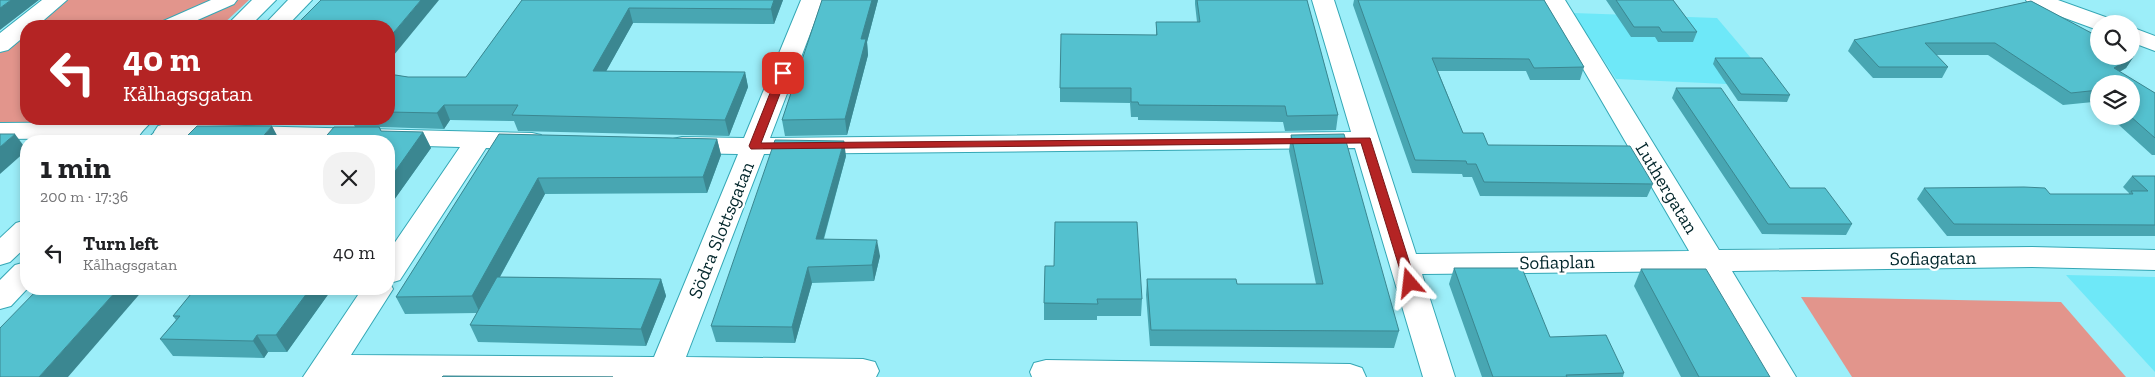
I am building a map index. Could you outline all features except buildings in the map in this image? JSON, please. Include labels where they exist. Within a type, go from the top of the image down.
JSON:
[{"type":"street","points":[[31,20],[56,0]]},
{"type":"street","points":[[182,20],[227,0]]},
{"type":"street","points":[[244,20],[265,0]]},
{"type":"street","points":[[280,20],[301,0]]},
{"type":"street","name":"Södra Slottsgatan","points":[[664,373],[812,0]]},
{"type":"street","points":[[1323,0],[1439,377]]},
{"type":"street","name":"Luthergatan","points":[[1554,0],[1780,377]]},
{"type":"street","points":[[2037,0],[2090,20]]},
{"type":"street","points":[[2140,38],[2155,21]]},
{"type":"street","points":[[0,45],[20,29]]},
{"type":"street","points":[[0,132],[130,130]]},
{"type":"street","points":[[169,131],[306,135]]},
{"type":"street","points":[[395,138],[557,142]]},
{"type":"street","points":[[395,264],[478,140]]},
{"type":"street","points":[[656,144],[754,146],[1366,140]]},
{"type":"street","points":[[0,255],[20,236]]},
{"type":"street","name":"Sofiagatan","points":[[1710,259],[2032,257],[2155,260]]},
{"type":"street","name":"Sofiaplan","points":[[1404,264],[1710,259]]},
{"type":"street","points":[[0,298],[20,278]]},
{"type":"street","points":[[323,372],[374,295]]},
{"type":"street","points":[[323,372],[664,373],[863,371]]},
{"type":"street","points":[[1046,372],[1350,377]]},
{"type":"shaded area","points":[[66,0],[249,0],[227,20],[41,20]]},
{"type":"shaded area","points":[[1573,13],[1717,18],[1756,64],[1749,85],[1616,79]]},
{"type":"shaded area","points":[[20,37],[20,125],[119,125],[115,129],[0,131],[0,53]]},
{"type":"shaded area","points":[[2066,275],[2155,277],[2155,372]]},
{"type":"shaded area","points":[[1801,297],[2061,302],[2126,377],[1852,377]]},
{"type":"route","points":[[783,73],[754,146],[1366,140],[1410,283]]}]
